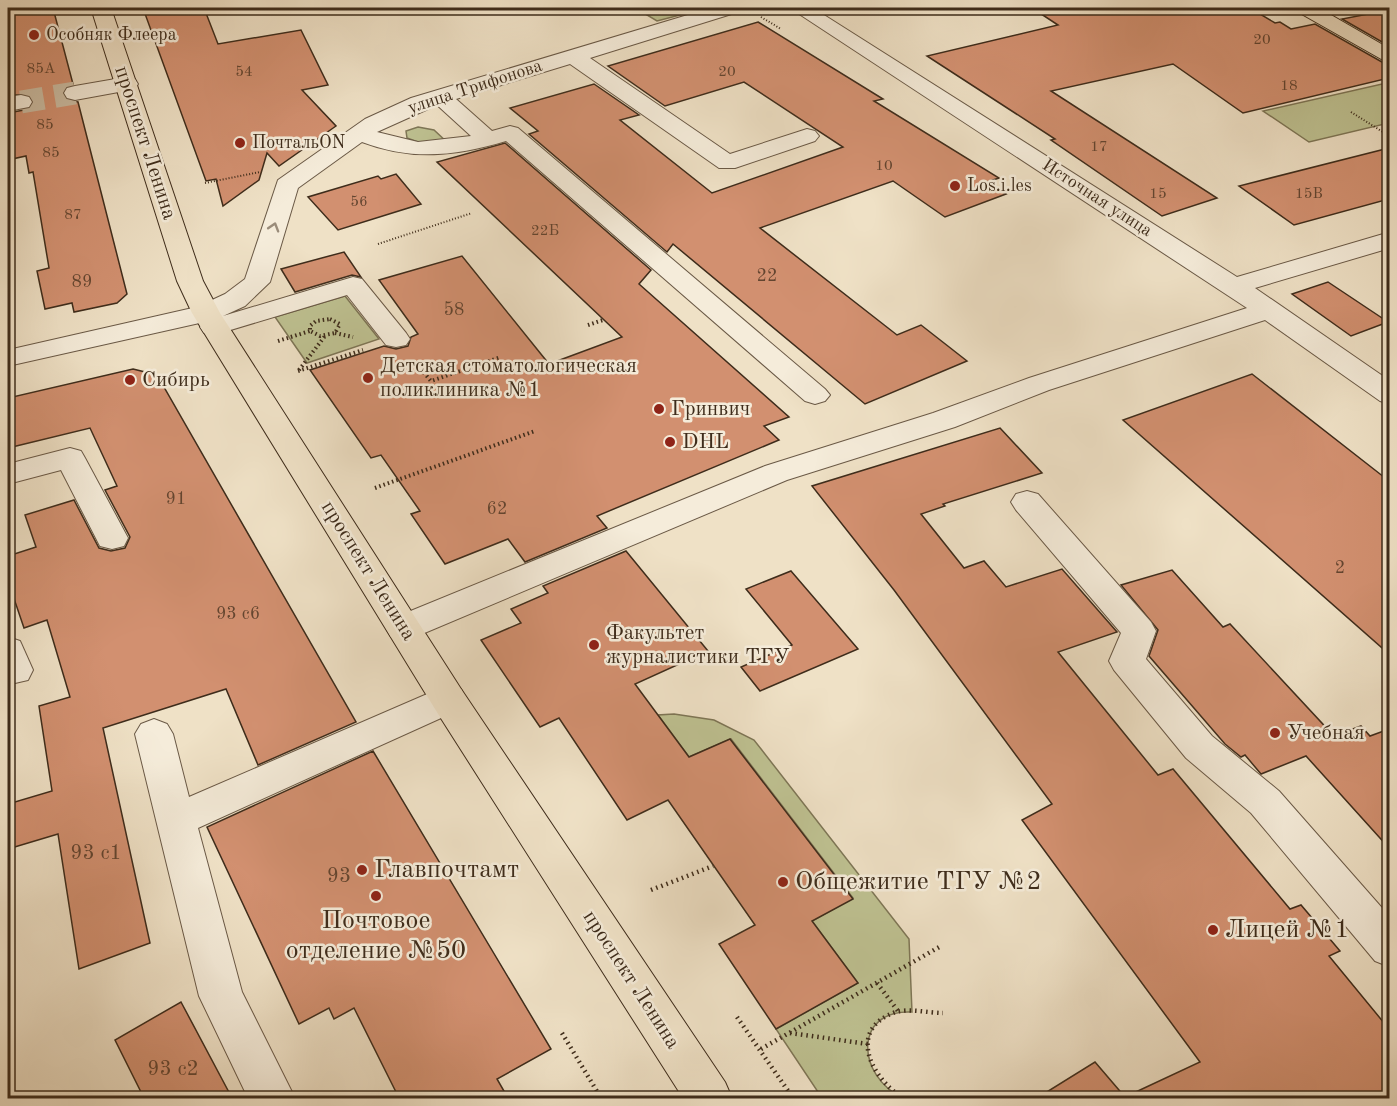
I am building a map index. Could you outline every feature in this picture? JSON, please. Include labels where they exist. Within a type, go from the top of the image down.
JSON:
[{"type":"main road","name":"проспект Ленина","points":[[101,8],[190,281],[210,320],[448,699],[709,1098]]},
{"type":"main road","points":[[1305,8],[1389,58]]},
{"type":"street","name":"улица Трифонова","points":[[210,320],[257,282],[287,185],[360,133],[419,103],[731,8]]},
{"type":"street","name":"Источная улица","points":[[800,8],[1234,286],[1389,394]]},
{"type":"street","points":[[573,56],[727,163],[807,136]]},
{"type":"street","points":[[75,93],[127,84]]},
{"type":"street","points":[[441,97],[483,135]]},
{"type":"street","points":[[419,103],[459,142]]},
{"type":"street","points":[[360,133],[385,144],[423,151],[457,149],[510,133],[816,395]]},
{"type":"street","points":[[1234,286],[1389,240]]},
{"type":"street","points":[[8,357],[152,326],[210,320],[353,285],[396,339]]},
{"type":"street","points":[[403,628],[776,473],[944,420],[1038,384],[1268,310]]},
{"type":"street","points":[[8,474],[70,458],[112,538]]},
{"type":"street","points":[[1027,502],[1139,631],[1127,661],[1199,747],[1265,801],[1389,948]]},
{"type":"street","points":[[176,820],[448,699]]},
{"type":"street","points":[[154,734],[221,996],[272,1098]]},
{"type":"path","points":[[1352,112],[1386,134]]},
{"type":"path","points":[[205,183],[263,171]]},
{"type":"path","points":[[378,244],[472,213]]},
{"type":"path","points":[[310,331],[313,323],[320,320],[330,319],[338,322],[338,330],[325,336],[298,371],[370,347]]},
{"type":"path","points":[[588,326],[603,320]]},
{"type":"path","points":[[278,342],[310,331],[325,336]]},
{"type":"path","points":[[396,339],[431,381],[501,357]]},
{"type":"path","points":[[375,488],[535,431]]},
{"type":"path","points":[[651,890],[713,866]]},
{"type":"path","points":[[761,1049],[941,946]]},
{"type":"path","points":[[877,983],[898,1011]]},
{"type":"path","points":[[903,1098],[887,1090],[875,1076],[868,1061],[868,1044],[873,1029],[884,1018],[898,1011],[943,1013]]},
{"type":"path","points":[[737,1017],[794,1098]]},
{"type":"path","points":[[562,1033],[601,1098]]},
{"type":"path","points":[[789,1033],[868,1044]]},
{"type":"green space","points":[[672,8],[707,8],[657,21],[647,15]]},
{"type":"green space","points":[[1382,84],[1389,89],[1389,123],[1309,142],[1263,111]]},
{"type":"green space","points":[[418,127],[434,130],[449,144],[418,142],[407,138],[406,131]]},
{"type":"green space","points":[[345,296],[379,339],[307,363],[275,317]]},
{"type":"green space","points":[[674,714],[714,720],[754,740],[909,939],[912,1012],[893,1014],[879,1021],[871,1032],[868,1046],[876,1075],[887,1088],[903,1098],[822,1098],[776,1029],[858,983],[812,921],[853,898],[731,739],[689,757],[658,715]]},
{"type":"building","points":[[53,8],[73,84],[65,87],[62,94],[66,100],[78,102],[127,294],[117,303],[74,312],[72,303],[45,309],[37,271],[49,268],[33,172],[29,173],[26,156],[12,159],[11,150],[8,150],[8,113],[29,109],[34,103],[30,95],[8,95],[8,13]]},
{"type":"building","points":[[204,8],[218,44],[301,30],[328,85],[302,90],[336,126],[279,166],[267,153],[259,180],[223,206],[216,179],[206,181],[144,11]]},
{"type":"building","points":[[1032,8],[1250,8],[1275,23],[1280,22],[1291,29],[1315,24],[1389,66],[1389,78],[1243,113],[1173,64],[1051,91],[1217,198],[1162,216],[1051,140],[1055,139],[927,56],[1058,25]]},
{"type":"building","points":[[1389,10],[1389,46],[1342,19]]},
{"type":"building","points":[[758,22],[883,99],[874,101],[999,178],[987,182],[1006,194],[945,217],[893,181],[760,228],[897,335],[921,325],[967,361],[865,404],[673,244],[667,252],[529,134],[538,131],[510,108],[594,84],[639,115],[620,120],[712,193],[843,147],[744,82],[665,106],[608,66]]},
{"type":"building","points":[[505,143],[651,270],[639,284],[789,417],[764,426],[779,440],[597,516],[607,528],[525,562],[508,539],[445,564],[411,514],[420,511],[381,455],[371,458],[310,370],[384,346],[396,349],[408,346],[411,337],[418,334],[379,280],[462,256],[549,364],[622,337],[437,162]]},
{"type":"building","points":[[1389,148],[1389,199],[1294,225],[1239,186]]},
{"type":"building","points":[[396,174],[421,204],[338,230],[308,197],[378,176],[381,179]]},
{"type":"building","points":[[344,252],[361,277],[352,275],[295,292],[281,269]]},
{"type":"building","points":[[1328,282],[1388,322],[1351,336],[1292,294]]},
{"type":"building","points":[[133,369],[157,375],[356,722],[258,765],[226,689],[103,728],[150,943],[79,969],[58,834],[8,849],[8,804],[52,791],[39,706],[70,697],[47,620],[24,628],[8,581],[8,556],[36,547],[25,515],[74,500],[99,548],[111,551],[125,548],[130,537],[105,490],[117,486],[90,428],[8,448],[8,398]]},
{"type":"building","points":[[1252,374],[1389,481],[1389,654],[1123,420]]},
{"type":"building","points":[[1000,428],[1042,473],[943,504],[945,506],[921,514],[964,568],[984,561],[1006,587],[1062,569],[1117,632],[1058,652],[1158,775],[1173,769],[1290,909],[1301,905],[1340,951],[1329,956],[1389,1029],[1389,1098],[1037,1098],[1095,1062],[1125,1097],[1200,1062],[1022,820],[1052,804],[894,590],[812,486]]},
{"type":"building","points":[[626,551],[708,651],[635,684],[689,757],[730,739],[853,899],[812,921],[858,983],[776,1029],[719,944],[755,925],[668,800],[627,820],[559,718],[540,727],[481,640],[521,623],[511,609],[548,593],[543,586]]},
{"type":"building","points":[[1172,570],[1223,627],[1230,624],[1334,736],[1361,726],[1370,736],[1389,729],[1389,848],[1306,756],[1261,774],[1245,755],[1241,757],[1225,744],[1149,656],[1158,630],[1121,585]]},
{"type":"building","points":[[791,571],[858,649],[760,691],[741,667],[792,645],[746,589]]},
{"type":"building","name":"Главпочтамт","points":[[373,751],[551,1049],[497,1079],[508,1098],[399,1098],[354,1008],[334,1019],[329,1008],[299,1024],[207,827]]},
{"type":"building","points":[[181,1002],[232,1098],[144,1098],[115,1040]]},
{"type":"tunnel","points":[[21,102],[75,93]]},
{"type":"place","name":"Особняк Флеера","points":[[34,35]]},
{"type":"place","name":"ПочтальON","points":[[240,143]]},
{"type":"place","name":"Los.i.les","points":[[955,186]]},
{"type":"place","name":"Детская стоматологическая поликлиника №1","points":[[368,378]]},
{"type":"place","name":"Сибирь","points":[[130,380]]},
{"type":"place","name":"Гринвич","points":[[659,409]]},
{"type":"place","name":"DHL","points":[[670,442]]},
{"type":"place","name":"Факультет журналистики ТГУ","points":[[594,645]]},
{"type":"place","name":"Учебная","points":[[1275,733]]},
{"type":"place","name":"Главпочтамт","points":[[362,870]]},
{"type":"place","name":"Общежитие ТГУ №2","points":[[783,882]]},
{"type":"place","name":"Почтовое отделение №50","points":[[376,896]]},
{"type":"place","name":"Лицей №1","points":[[1213,930]]}]
